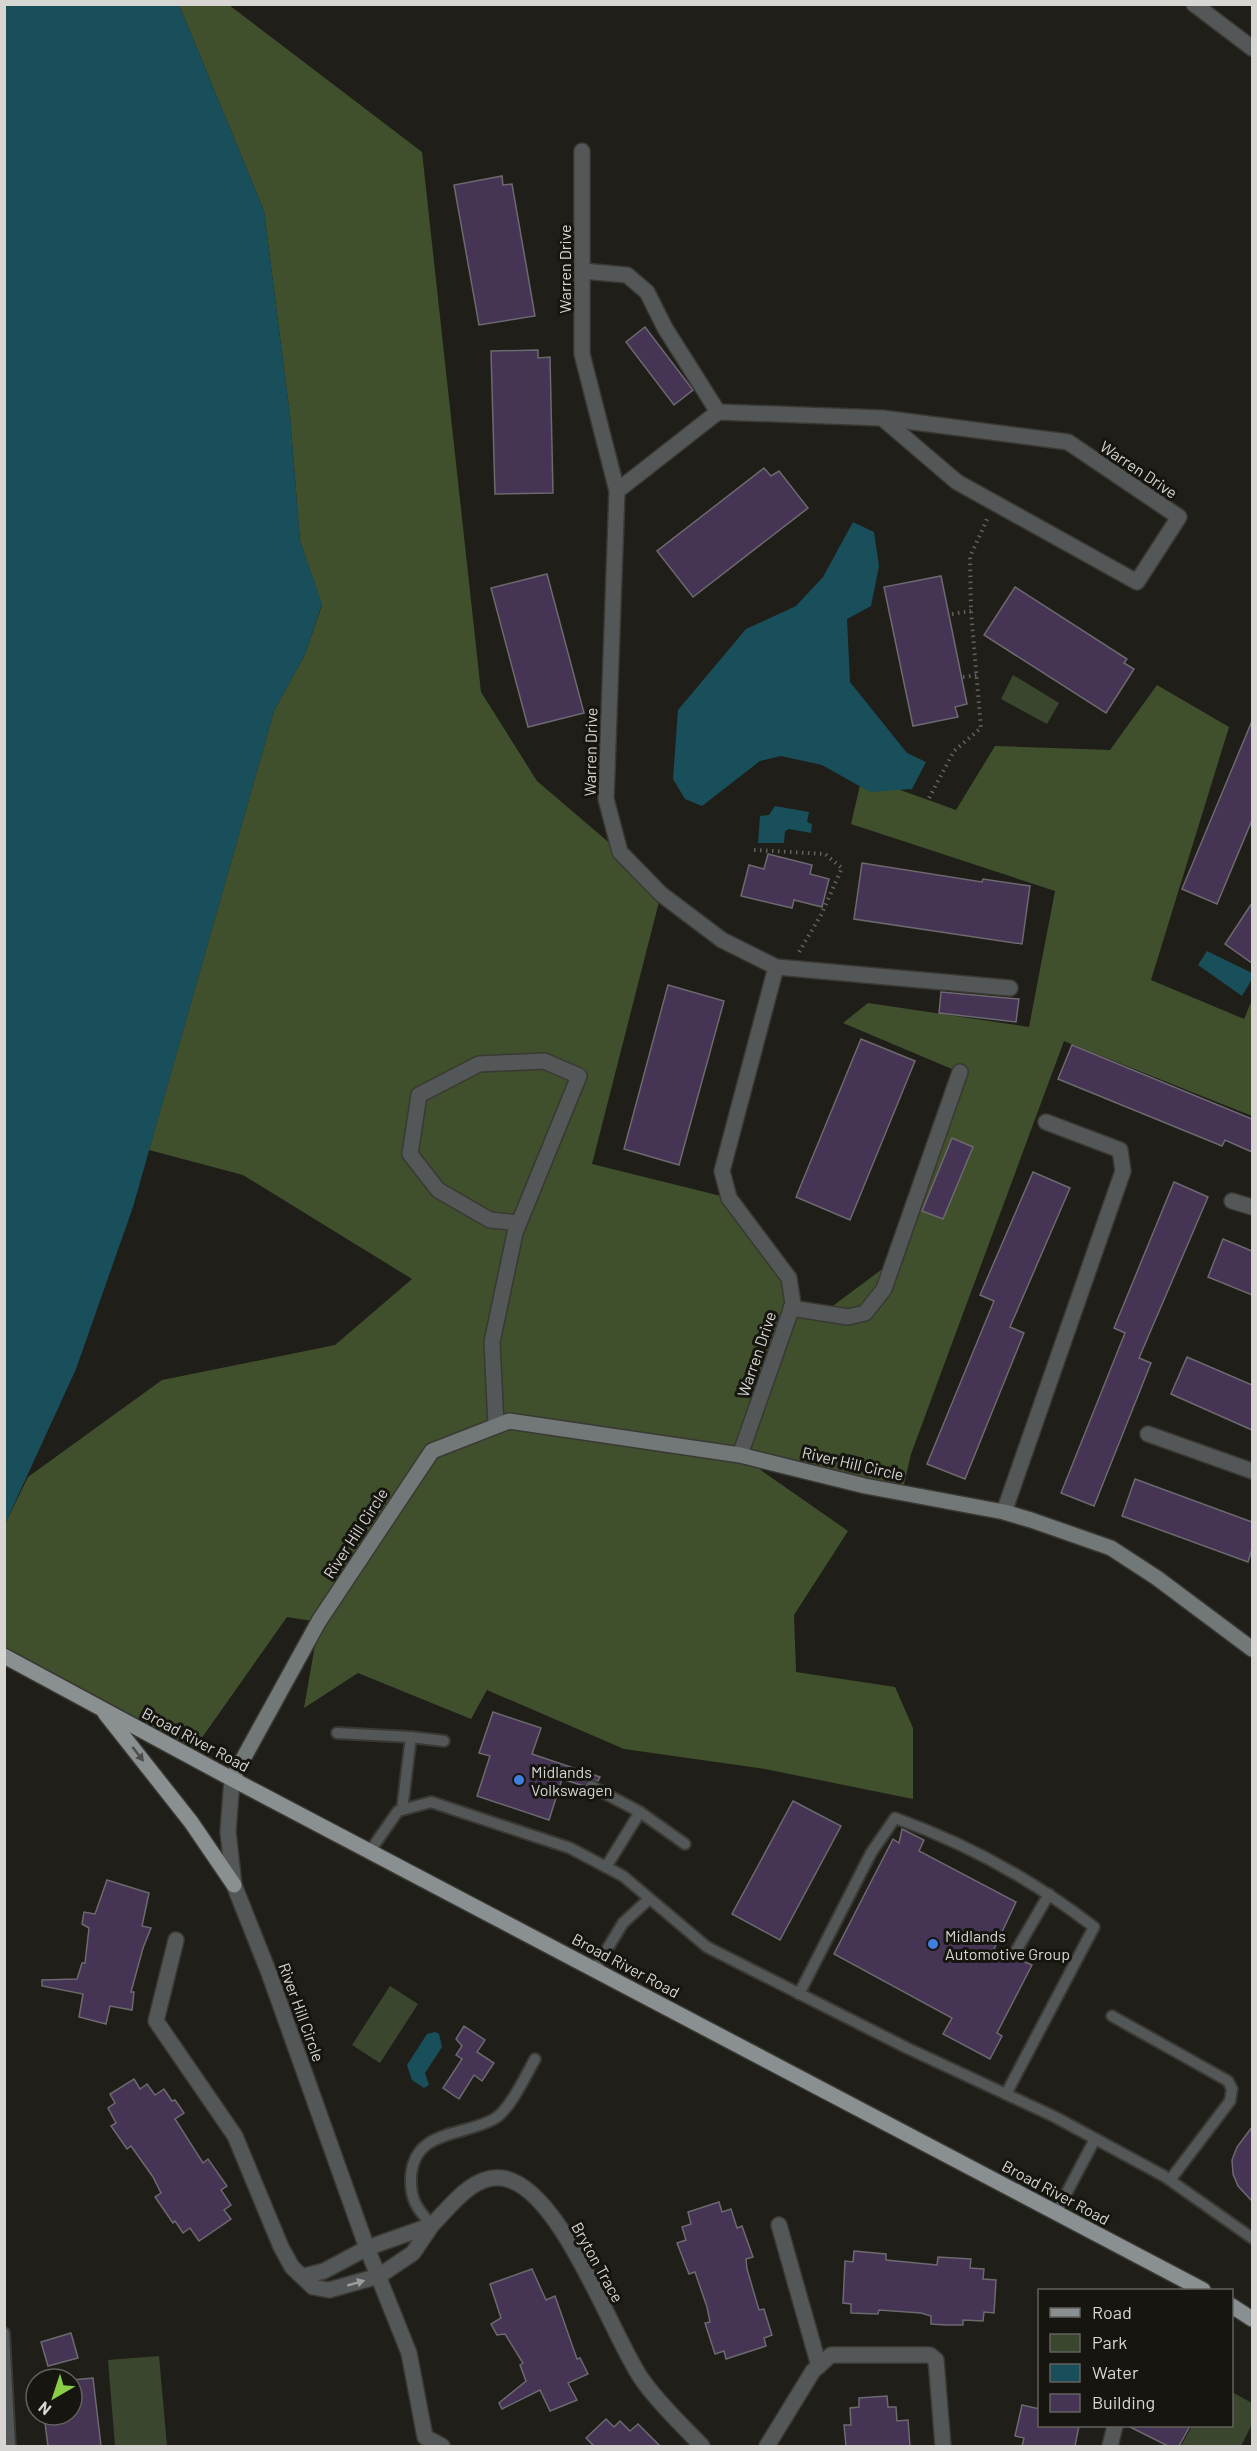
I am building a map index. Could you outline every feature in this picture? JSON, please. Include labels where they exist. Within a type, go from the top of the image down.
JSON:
[{"type":"main road","name":"Broad River Road","points":[[4,1656],[232,1779],[1201,2289]]},
{"type":"main road","points":[[102,1708],[191,1822],[234,1885]]},
{"type":"main road","points":[[1233,2307],[1252,2319]]},
{"type":"street","points":[[1194,4],[1252,48]]},
{"type":"street","name":"Warren Drive","points":[[582,151],[582,354],[617,491],[606,799],[620,852],[661,894],[722,940],[783,968],[1010,988]]},
{"type":"street","points":[[582,271],[627,275],[647,292],[665,328],[718,412],[617,491]]},
{"type":"street","name":"Warren Drive","points":[[718,412],[882,418],[1068,442],[1179,517],[1137,582],[957,482],[882,418]]},
{"type":"street","name":"Warren Drive","points":[[740,1455],[791,1308],[789,1278],[729,1198],[722,1172],[783,968]]},
{"type":"street","points":[[496,1426],[492,1342],[519,1223],[579,1076],[544,1061],[479,1064],[419,1095],[410,1154],[438,1190],[490,1220],[519,1223]]},
{"type":"street","points":[[791,1308],[848,1317],[866,1313],[884,1289],[960,1072]]},
{"type":"street","points":[[1004,1512],[1123,1171],[1120,1150],[1046,1122]]},
{"type":"street","points":[[1232,1201],[1252,1208]]},
{"type":"street","name":"River Hill Circle","points":[[442,2446],[423,2442],[409,2353],[367,2248],[269,1973],[234,1885],[228,1832],[232,1779],[319,1622],[432,1451],[509,1420],[740,1455],[865,1486],[1004,1512],[1111,1548],[1157,1578],[1252,1649]]},
{"type":"street","points":[[1148,1434],[1252,1471]]},
{"type":"street","name":"Bryton Trace","points":[[176,1940],[156,2021],[235,2136],[281,2247],[292,2266],[313,2287],[329,2290],[379,2276],[413,2253],[432,2224],[475,2183],[501,2178],[528,2189],[571,2245],[642,2380],[702,2446]]},
{"type":"street","name":"Bryton Trace","points":[[304,2276],[324,2271],[367,2248],[432,2224]]},
{"type":"street","points":[[779,2225],[819,2366]]},
{"type":"street","points":[[767,2446],[813,2371],[831,2355],[930,2355],[936,2360],[942,2446]]},
{"type":"street","points":[[1110,2446],[1115,2427]]},
{"type":"lane","points":[[337,1733],[444,1741]]},
{"type":"lane","points":[[402,1810],[411,1737]]},
{"type":"lane","points":[[591,1786],[639,1812],[685,1844]]},
{"type":"lane","points":[[370,1851],[388,1823],[402,1810],[431,1802],[570,1848],[622,1876],[707,1947],[1095,2139],[1170,2180],[1252,2238]]},
{"type":"lane","points":[[606,1867],[639,1812]]},
{"type":"lane","points":[[799,1994],[871,1853],[895,1818],[934,1832],[1000,1863],[1049,1894],[1094,1927],[1006,2094]]},
{"type":"lane","points":[[1016,1951],[1049,1894]]},
{"type":"lane","points":[[595,1969],[623,1923],[649,1899]]},
{"type":"lane","points":[[1112,2016],[1228,2081],[1232,2089],[1230,2101],[1170,2180]]},
{"type":"lane","points":[[432,2224],[414,2207],[411,2186],[412,2163],[417,2154],[432,2141],[495,2119],[506,2107],[536,2059]]},
{"type":"lane","points":[[1056,2213],[1095,2139]]},
{"type":"lane","points":[[4,2332],[10,2446]]},
{"type":"path","points":[[929,798],[954,751],[981,728],[971,611],[970,554],[995,502]]},
{"type":"path","points":[[952,614],[971,611]]},
{"type":"path","points":[[963,677],[978,675]]},
{"type":"path","points":[[754,850],[825,854],[842,868],[821,915],[783,968]]},
{"type":"green space","points":[[179,5],[229,5],[422,152],[481,692],[537,781],[620,852],[661,894],[592,1164],[729,1198],[789,1278],[793,1304],[822,1314],[893,1261],[959,1072],[843,1023],[868,1003],[1029,1027],[1055,891],[851,824],[861,781],[892,787],[956,810],[995,746],[1110,750],[1157,685],[1229,727],[1151,980],[1244,1019],[1252,1000],[1252,1116],[1064,1041],[911,1454],[902,1493],[742,1457],[848,1531],[794,1615],[796,1672],[895,1687],[913,1728],[913,1799],[765,1769],[624,1749],[487,1690],[471,1719],[358,1673],[304,1708],[319,1622],[287,1617],[189,1756],[5,1656],[4,1526],[28,1477],[162,1380],[335,1345],[412,1279],[243,1175],[149,1150],[274,711],[305,654],[322,605],[300,541],[290,416],[264,211]]},
{"type":"green space","points":[[1013,675],[1059,703],[1047,724],[1001,699]]},
{"type":"green space","points":[[390,1986],[418,2004],[380,2063],[352,2045]]},
{"type":"green space","points":[[159,2356],[167,2446],[115,2446],[108,2360]]},
{"type":"green space","points":[[1233,2393],[1252,2403],[1252,2424],[1241,2446],[1181,2446],[1191,2427],[1233,2427]]},
{"type":"water","points":[[5,4],[179,5],[264,211],[290,416],[300,541],[322,604],[305,654],[274,711],[133,1207],[76,1369],[5,1524]]},
{"type":"water","points":[[853,522],[874,532],[879,566],[871,606],[847,619],[850,682],[907,753],[926,762],[912,789],[870,792],[822,765],[781,756],[760,761],[702,806],[685,799],[673,779],[678,710],[746,629],[796,606],[823,577]]},
{"type":"water","points":[[775,806],[809,812],[807,822],[812,824],[811,833],[789,829],[785,831],[784,843],[758,843],[760,816],[769,815]]},
{"type":"water","points":[[1207,951],[1252,973],[1252,979],[1242,996],[1198,965]]},
{"type":"water","points":[[435,2032],[439,2034],[442,2047],[425,2073],[429,2085],[424,2088],[412,2080],[407,2065],[427,2034]]},
{"type":"building","points":[[502,176],[503,185],[512,184],[535,316],[479,325],[454,185]]},
{"type":"building","points":[[645,327],[693,390],[674,405],[626,342]]},
{"type":"building","points":[[538,350],[538,358],[550,357],[553,493],[495,494],[491,351]]},
{"type":"building","points":[[764,468],[771,476],[779,471],[808,508],[693,597],[657,551]]},
{"type":"building","points":[[547,574],[584,713],[528,727],[491,588]]},
{"type":"building","points":[[941,576],[967,704],[955,707],[958,717],[913,726],[884,587]]},
{"type":"building","points":[[1015,587],[1127,659],[1124,663],[1134,669],[1106,713],[984,635]]},
{"type":"building","points":[[1252,721],[1252,820],[1217,904],[1182,889]]},
{"type":"building","points":[[768,854],[812,865],[810,874],[829,879],[822,907],[794,900],[792,908],[741,896],[749,865],[764,869]]},
{"type":"building","points":[[862,863],[982,882],[983,879],[1030,886],[1022,944],[854,919]]},
{"type":"building","points":[[1252,903],[1252,963],[1225,944]]},
{"type":"building","points":[[668,985],[724,1001],[679,1165],[624,1149]]},
{"type":"building","points":[[941,992],[1019,999],[1016,1022],[939,1013]]},
{"type":"building","points":[[861,1039],[915,1061],[850,1220],[796,1197]]},
{"type":"building","points":[[1072,1045],[1252,1119],[1252,1152],[1225,1140],[1222,1146],[1058,1079]]},
{"type":"building","points":[[952,1138],[973,1147],[943,1219],[922,1211]]},
{"type":"building","points":[[1033,1172],[1070,1188],[1010,1327],[1024,1333],[965,1479],[927,1464],[994,1301],[980,1295]]},
{"type":"building","points":[[1174,1182],[1208,1197],[1139,1358],[1151,1363],[1094,1506],[1061,1493],[1125,1333],[1114,1328]]},
{"type":"building","points":[[1223,1239],[1252,1251],[1252,1295],[1208,1277]]},
{"type":"building","points":[[1187,1357],[1252,1385],[1252,1430],[1171,1394]]},
{"type":"building","points":[[1135,1479],[1252,1522],[1252,1549],[1248,1562],[1122,1516]]},
{"type":"building","points":[[493,1712],[541,1728],[532,1754],[600,1777],[598,1781],[588,1779],[584,1786],[562,1779],[549,1820],[477,1796],[490,1756],[479,1753]]},
{"type":"building","points":[[793,1801],[841,1826],[780,1940],[732,1914]]},
{"type":"building","points":[[902,1829],[924,1840],[919,1851],[1016,1902],[994,1949],[1032,1965],[997,2033],[1002,2036],[990,2059],[943,2034],[952,2018],[834,1954],[893,1839],[899,1843]]},
{"type":"building","points":[[107,1880],[149,1893],[142,1926],[151,1928],[131,1992],[134,1992],[132,2010],[110,2006],[106,2024],[79,2017],[83,1994],[42,1986],[42,1980],[77,1979],[82,1963],[85,1963],[89,1928],[82,1924],[84,1912],[95,1914]]},
{"type":"building","points":[[464,2026],[485,2040],[477,2052],[494,2063],[482,2081],[474,2075],[459,2099],[443,2088],[462,2059],[456,2055],[462,2046],[456,2039]]},
{"type":"building","points":[[134,2079],[140,2089],[147,2084],[155,2095],[164,2089],[172,2101],[175,2100],[184,2113],[175,2119],[203,2163],[208,2159],[227,2186],[221,2190],[231,2205],[224,2210],[231,2219],[199,2241],[190,2228],[183,2233],[175,2221],[173,2223],[155,2197],[161,2193],[153,2177],[131,2146],[127,2149],[111,2126],[116,2123],[108,2108],[115,2103],[110,2094]]},
{"type":"building","points":[[1252,2127],[1252,2201],[1238,2186],[1233,2174],[1232,2160],[1237,2147]]},
{"type":"building","points":[[719,2202],[722,2212],[731,2209],[737,2228],[742,2226],[753,2257],[746,2259],[747,2269],[759,2310],[764,2309],[772,2335],[764,2338],[766,2346],[726,2359],[724,2351],[715,2354],[705,2323],[710,2322],[707,2307],[695,2272],[689,2274],[677,2243],[686,2240],[682,2227],[691,2224],[688,2212]]},
{"type":"building","points":[[854,2251],[886,2254],[886,2260],[937,2265],[938,2257],[971,2259],[970,2268],[984,2269],[983,2279],[996,2280],[994,2313],[984,2312],[983,2321],[963,2320],[963,2325],[947,2325],[931,2324],[931,2316],[921,2313],[879,2310],[878,2314],[851,2313],[851,2304],[843,2303],[845,2261],[853,2262]]},
{"type":"building","points":[[532,2269],[546,2300],[555,2296],[577,2359],[580,2358],[588,2374],[568,2383],[577,2400],[550,2411],[540,2390],[502,2409],[499,2403],[526,2381],[520,2365],[523,2363],[505,2334],[497,2335],[491,2324],[501,2318],[490,2284]]},
{"type":"building","points":[[71,2333],[78,2358],[48,2366],[41,2342]]},
{"type":"building","points":[[93,2378],[101,2446],[48,2446],[46,2427],[84,2427],[84,2379]]},
{"type":"building","points":[[887,2396],[888,2407],[896,2407],[897,2421],[908,2420],[910,2446],[846,2446],[844,2425],[851,2425],[850,2408],[859,2407],[859,2398]]},
{"type":"building","points":[[1022,2405],[1038,2409],[1038,2427],[1079,2427],[1075,2446],[1022,2446],[1024,2438],[1015,2436]]},
{"type":"building","points":[[606,2419],[614,2427],[620,2421],[630,2431],[638,2424],[660,2446],[594,2446],[586,2438]]},
{"type":"building","points":[[1130,2427],[1189,2427],[1179,2446],[1168,2446]]},
{"type":"place","name":"Midlands Volkswagen","points":[[519,1780]]},
{"type":"place","name":"Midlands Automotive Group","points":[[933,1944]]}]
